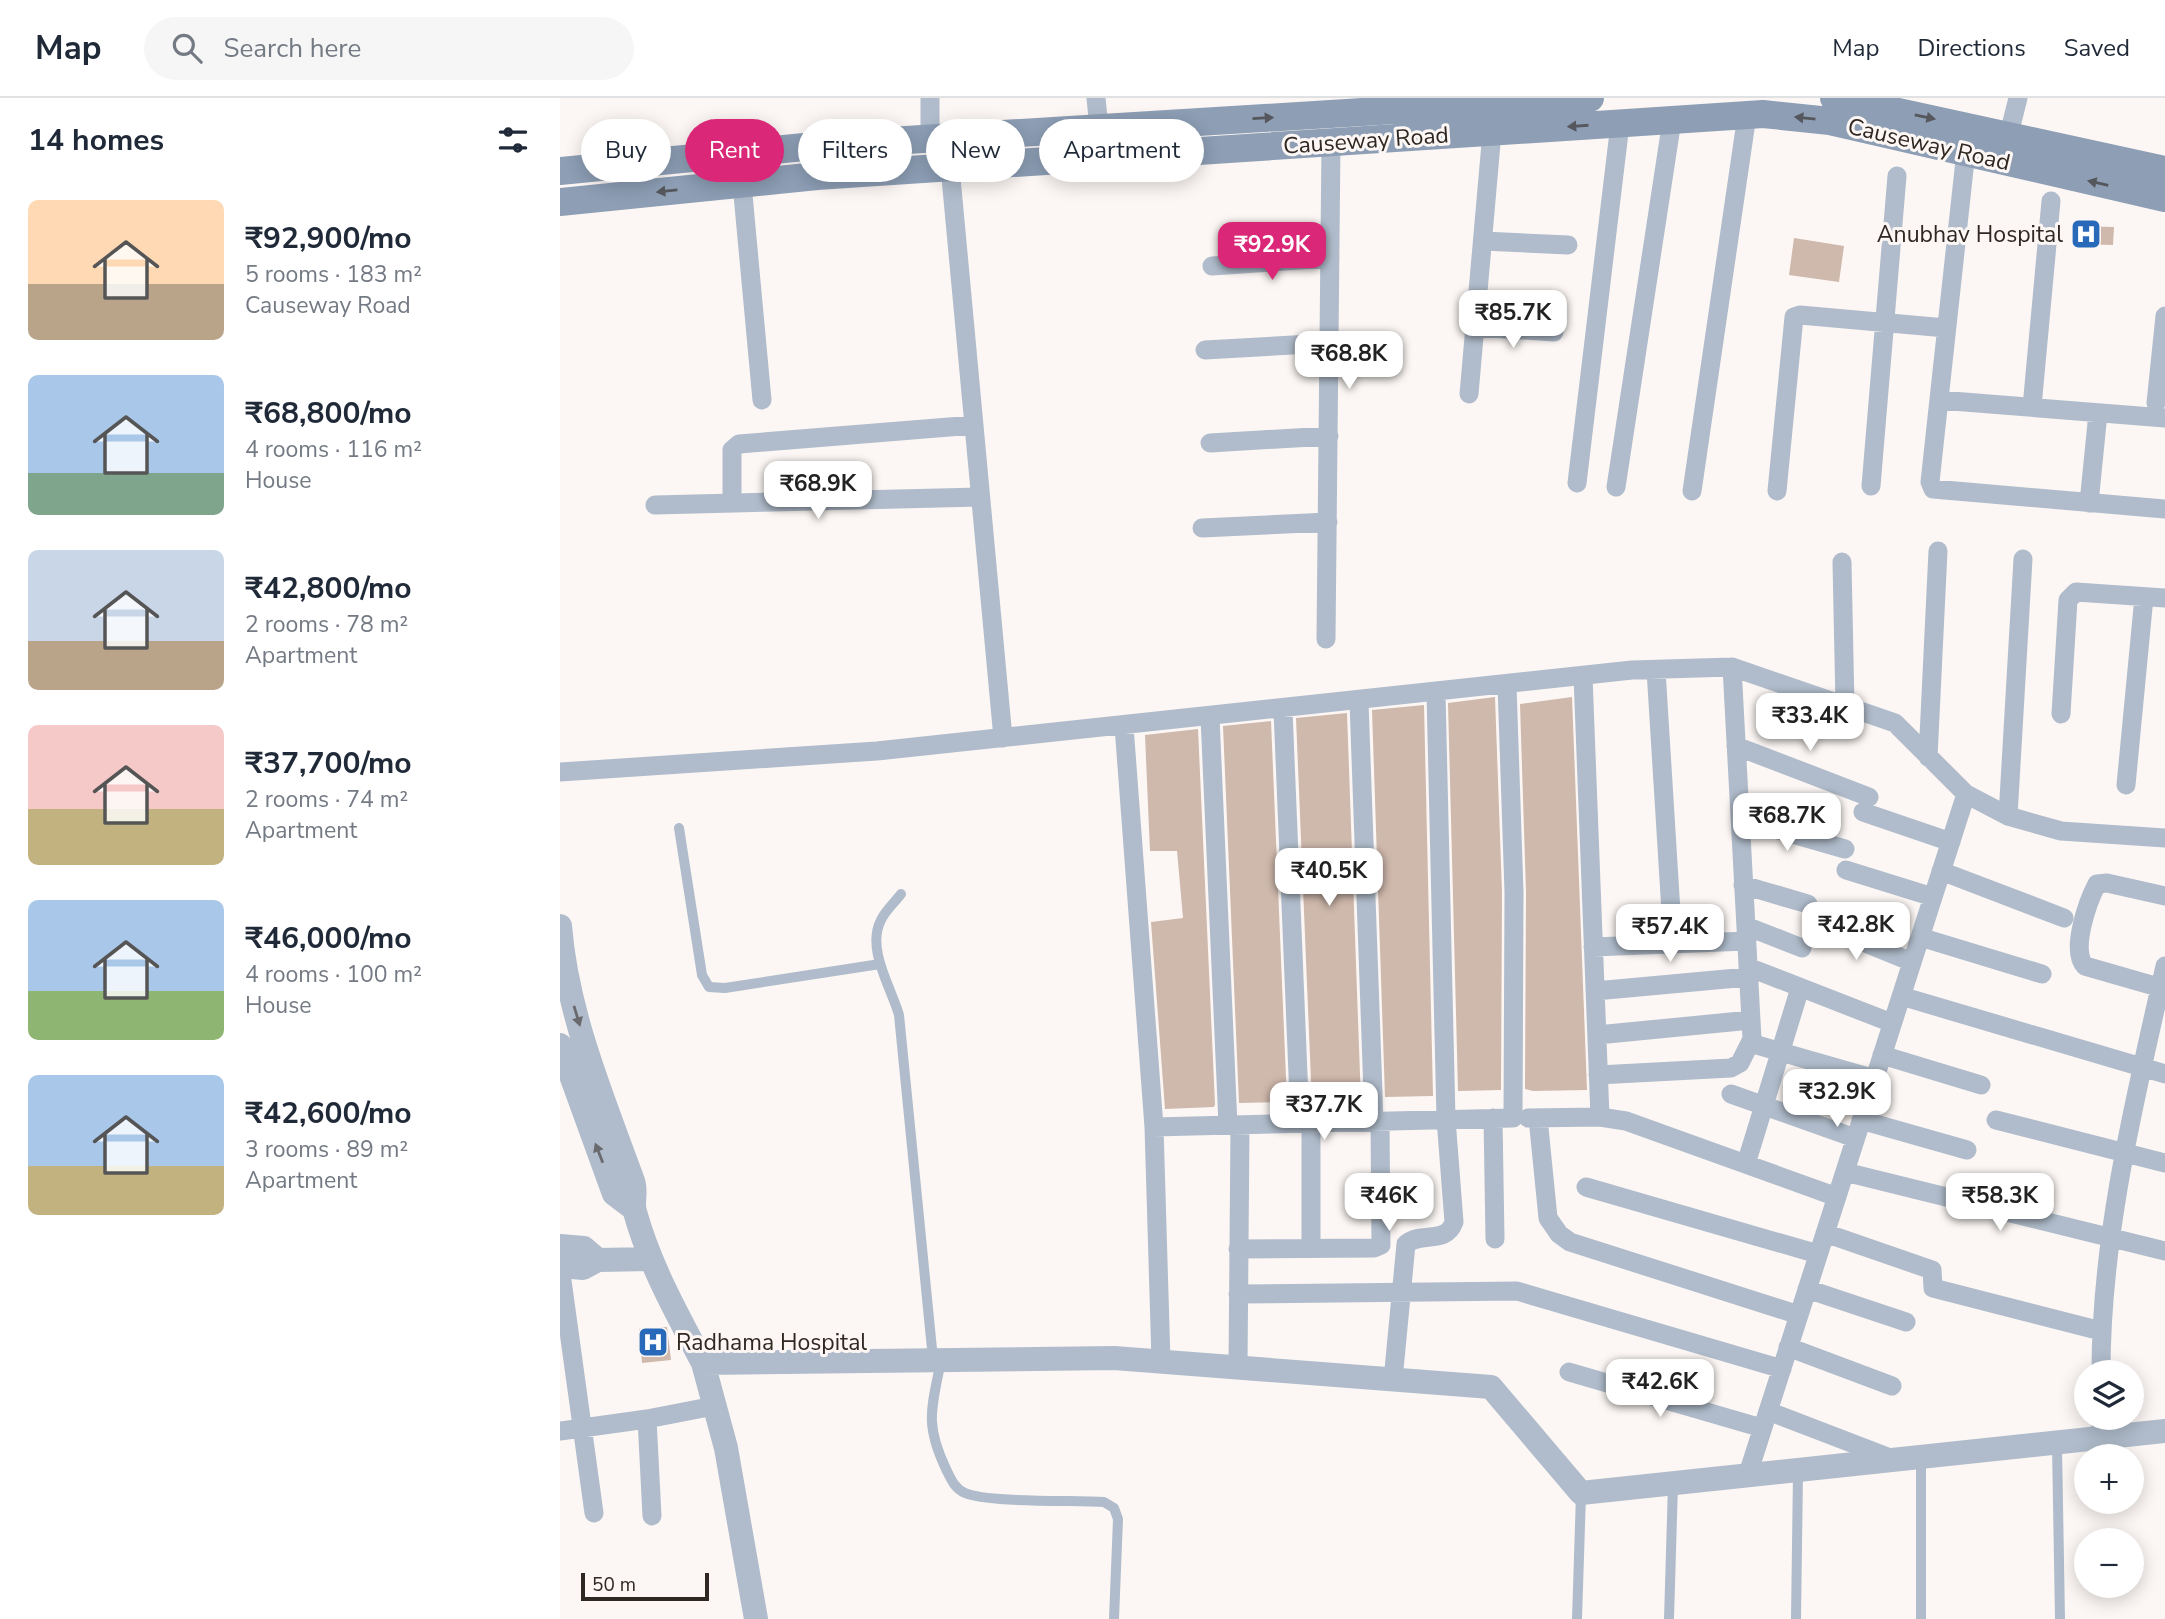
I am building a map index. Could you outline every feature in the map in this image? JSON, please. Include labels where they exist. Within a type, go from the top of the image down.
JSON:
[{"type":"main road","name":"Causeway Road","points":[[1203,119],[1366,105],[1590,98]]},
{"type":"main road","name":"Causeway Road","points":[[1834,98],[2165,198]]},
{"type":"main road","name":"Causeway Road","points":[[1025,163],[1747,116],[1830,121],[1967,139],[2009,134],[2165,170]]},
{"type":"main road","points":[[916,170],[921,139]]},
{"type":"main road","name":"Causeway Road","points":[[560,171],[825,145],[926,139]]},
{"type":"main road","name":"Causeway Road","points":[[560,202],[926,169]]},
{"type":"street","points":[[921,139],[930,98]]},
{"type":"street","points":[[1096,98],[1098,119]]},
{"type":"street","points":[[2009,134],[2018,98]]},
{"type":"street","points":[[1692,491],[1747,116]]},
{"type":"street","points":[[1616,487],[1672,120]]},
{"type":"street","points":[[1577,483],[1620,124]]},
{"type":"street","points":[[1469,394],[1492,132]]},
{"type":"street","points":[[1967,139],[1930,482],[1933,489],[2165,509]]},
{"type":"street","points":[[1326,639],[1331,142]]},
{"type":"street","points":[[1871,486],[1897,176]]},
{"type":"street","points":[[963,182],[974,425],[1003,738]]},
{"type":"street","points":[[742,184],[762,400]]},
{"type":"street","points":[[2032,407],[2051,201]]},
{"type":"street","points":[[1483,241],[1568,245]]},
{"type":"street","points":[[1212,266],[1330,258]]},
{"type":"street","points":[[1777,491],[1794,317],[1800,315],[1947,328]]},
{"type":"street","points":[[1939,400],[2098,413],[2160,411],[2165,316]]},
{"type":"street","points":[[1475,327],[1554,332]]},
{"type":"street","points":[[1205,350],[1329,342]]},
{"type":"street","points":[[2089,503],[2098,413]]},
{"type":"street","points":[[732,503],[732,450],[739,444],[974,425]]},
{"type":"street","points":[[1210,443],[1329,436]]},
{"type":"street","points":[[655,505],[981,497]]},
{"type":"street","points":[[1202,528],[1328,522]]},
{"type":"street","points":[[1928,757],[1938,551]]},
{"type":"street","points":[[2008,816],[2022,559]]},
{"type":"street","points":[[1842,562],[1845,706]]},
{"type":"street","points":[[2061,714],[2068,600],[2071,595],[2076,592],[2165,598]]},
{"type":"street","points":[[2126,785],[2144,597]]},
{"type":"street","points":[[560,772],[877,751],[1359,702],[1583,676],[1732,667],[1895,723],[1966,794],[2008,816],[2061,831],[2165,838]]},
{"type":"street","points":[[1732,667],[1751,1030],[1757,1045],[1875,1079]]},
{"type":"street","points":[[1656,670],[1673,944]]},
{"type":"street","points":[[1583,676],[1600,1117]]},
{"type":"street","points":[[1495,1239],[1514,892],[1507,685]]},
{"type":"street","points":[[1393,1380],[1406,1244],[1412,1238],[1443,1236],[1451,1231],[1454,1222],[1446,1119],[1436,693]]},
{"type":"street","points":[[1238,1249],[1374,1248],[1381,1245],[1359,702]]},
{"type":"street","points":[[1283,710],[1311,1247]]},
{"type":"street","points":[[1210,717],[1234,1125],[1238,1367]]},
{"type":"street","points":[[1124,726],[1154,1127],[1161,1362]]},
{"type":"street","points":[[1736,746],[1951,842]]},
{"type":"street","points":[[1747,1477],[1966,794]]},
{"type":"street","points":[[1740,819],[1845,849]]},
{"type":"street","points":[[1846,870],[1933,897]]},
{"type":"street","points":[[1941,871],[2064,918]]},
{"type":"street","points":[[2162,989],[2085,965],[2079,960],[2078,948],[2097,884],[2107,883],[2165,896]]},
{"type":"street","points":[[1743,885],[1808,904]]},
{"type":"street","points":[[1816,923],[1912,962]]},
{"type":"street","points":[[560,926],[570,992],[596,1079],[635,1187],[634,1209],[651,1259],[703,1363],[726,1448],[756,1619]]},
{"type":"street","points":[[1593,947],[1673,944],[1746,934],[1802,948]]},
{"type":"street","points":[[1920,937],[2042,974]]},
{"type":"street","points":[[2101,1360],[2101,1331],[2110,1239],[2165,966]]},
{"type":"street","points":[[1595,991],[1748,972],[1800,988],[1892,1023]]},
{"type":"street","points":[[1745,1164],[1800,988]]},
{"type":"street","points":[[1901,996],[2165,1074]]},
{"type":"street","points":[[1597,1035],[1751,1030]]},
{"type":"street","points":[[1598,1075],[1731,1068],[1740,1063],[1751,1030]]},
{"type":"street","points":[[560,1045],[565,1075],[614,1194],[634,1209]]},
{"type":"street","points":[[1882,1055],[1981,1085]]},
{"type":"street","points":[[1731,1094],[1764,1106],[1858,1129],[1967,1150]]},
{"type":"street","points":[[1154,1127],[1600,1117],[1626,1121],[1837,1197]]},
{"type":"street","points":[[1538,1118],[1548,1218],[1559,1234],[1570,1242],[1799,1315]]},
{"type":"street","points":[[1996,1119],[2165,1163]]},
{"type":"street","points":[[1844,1172],[2165,1251]]},
{"type":"street","points":[[1586,1187],[1818,1254]]},
{"type":"street","points":[[1825,1233],[1930,1269],[1933,1273],[1933,1288],[2101,1331]]},
{"type":"street","points":[[560,1245],[584,1248],[597,1260]]},
{"type":"street","points":[[594,1513],[560,1266],[583,1268],[597,1260],[651,1259]]},
{"type":"street","points":[[1807,1289],[1906,1322]]},
{"type":"street","points":[[1238,1294],[1517,1291],[1782,1368]]},
{"type":"street","points":[[1788,1347],[1892,1386]]},
{"type":"street","points":[[703,1363],[1114,1358],[1491,1387],[1581,1493],[2057,1443],[2095,1430]]},
{"type":"street","points":[[1569,1372],[1909,1459]]},
{"type":"street","points":[[560,1431],[714,1406]]},
{"type":"street","points":[[647,1419],[653,1516]]},
{"type":"street","points":[[2144,1430],[2165,1431]]},
{"type":"lane","points":[[679,828],[702,975],[709,988],[880,964]]},
{"type":"lane","points":[[901,894],[880,920],[876,939],[880,964],[899,1015],[937,1360],[932,1411],[933,1441],[955,1486],[967,1494],[1104,1502],[1114,1508],[1118,1519],[1114,1619]]},
{"type":"lane","points":[[2057,1443],[2060,1619]]},
{"type":"lane","points":[[1909,1459],[1921,1619]]},
{"type":"lane","points":[[1796,1619],[1798,1471]]},
{"type":"lane","points":[[1669,1619],[1674,1484]]},
{"type":"lane","points":[[1577,1619],[1581,1493]]},
{"type":"building","points":[[2074,226],[2114,227],[2113,245],[2073,244]]},
{"type":"building","points":[[1794,238],[1844,246],[1839,282],[1789,275]]},
{"type":"building","points":[[1495,697],[1502,892],[1501,1090],[1458,1091],[1448,703]]},
{"type":"building","points":[[1572,697],[1587,1090],[1533,1091],[1525,1089],[1526,892],[1520,704]]},
{"type":"building","points":[[1424,705],[1433,1096],[1385,1097],[1372,710]]},
{"type":"building","points":[[1347,713],[1361,1103],[1312,1105],[1296,718]]},
{"type":"building","points":[[1271,721],[1287,1102],[1239,1103],[1223,726]]},
{"type":"building","points":[[1198,729],[1215,1104],[1214,1107],[1165,1109],[1151,922],[1183,918],[1177,851],[1150,851],[1145,735]]},
{"type":"building","points":[[667,1327],[671,1360],[642,1363],[639,1329]]},
{"type":"place","name":"Anubhav Hospital","points":[[2086,234]]},
{"type":"place","name":"Radhama Hospital","points":[[653,1342]]}]
